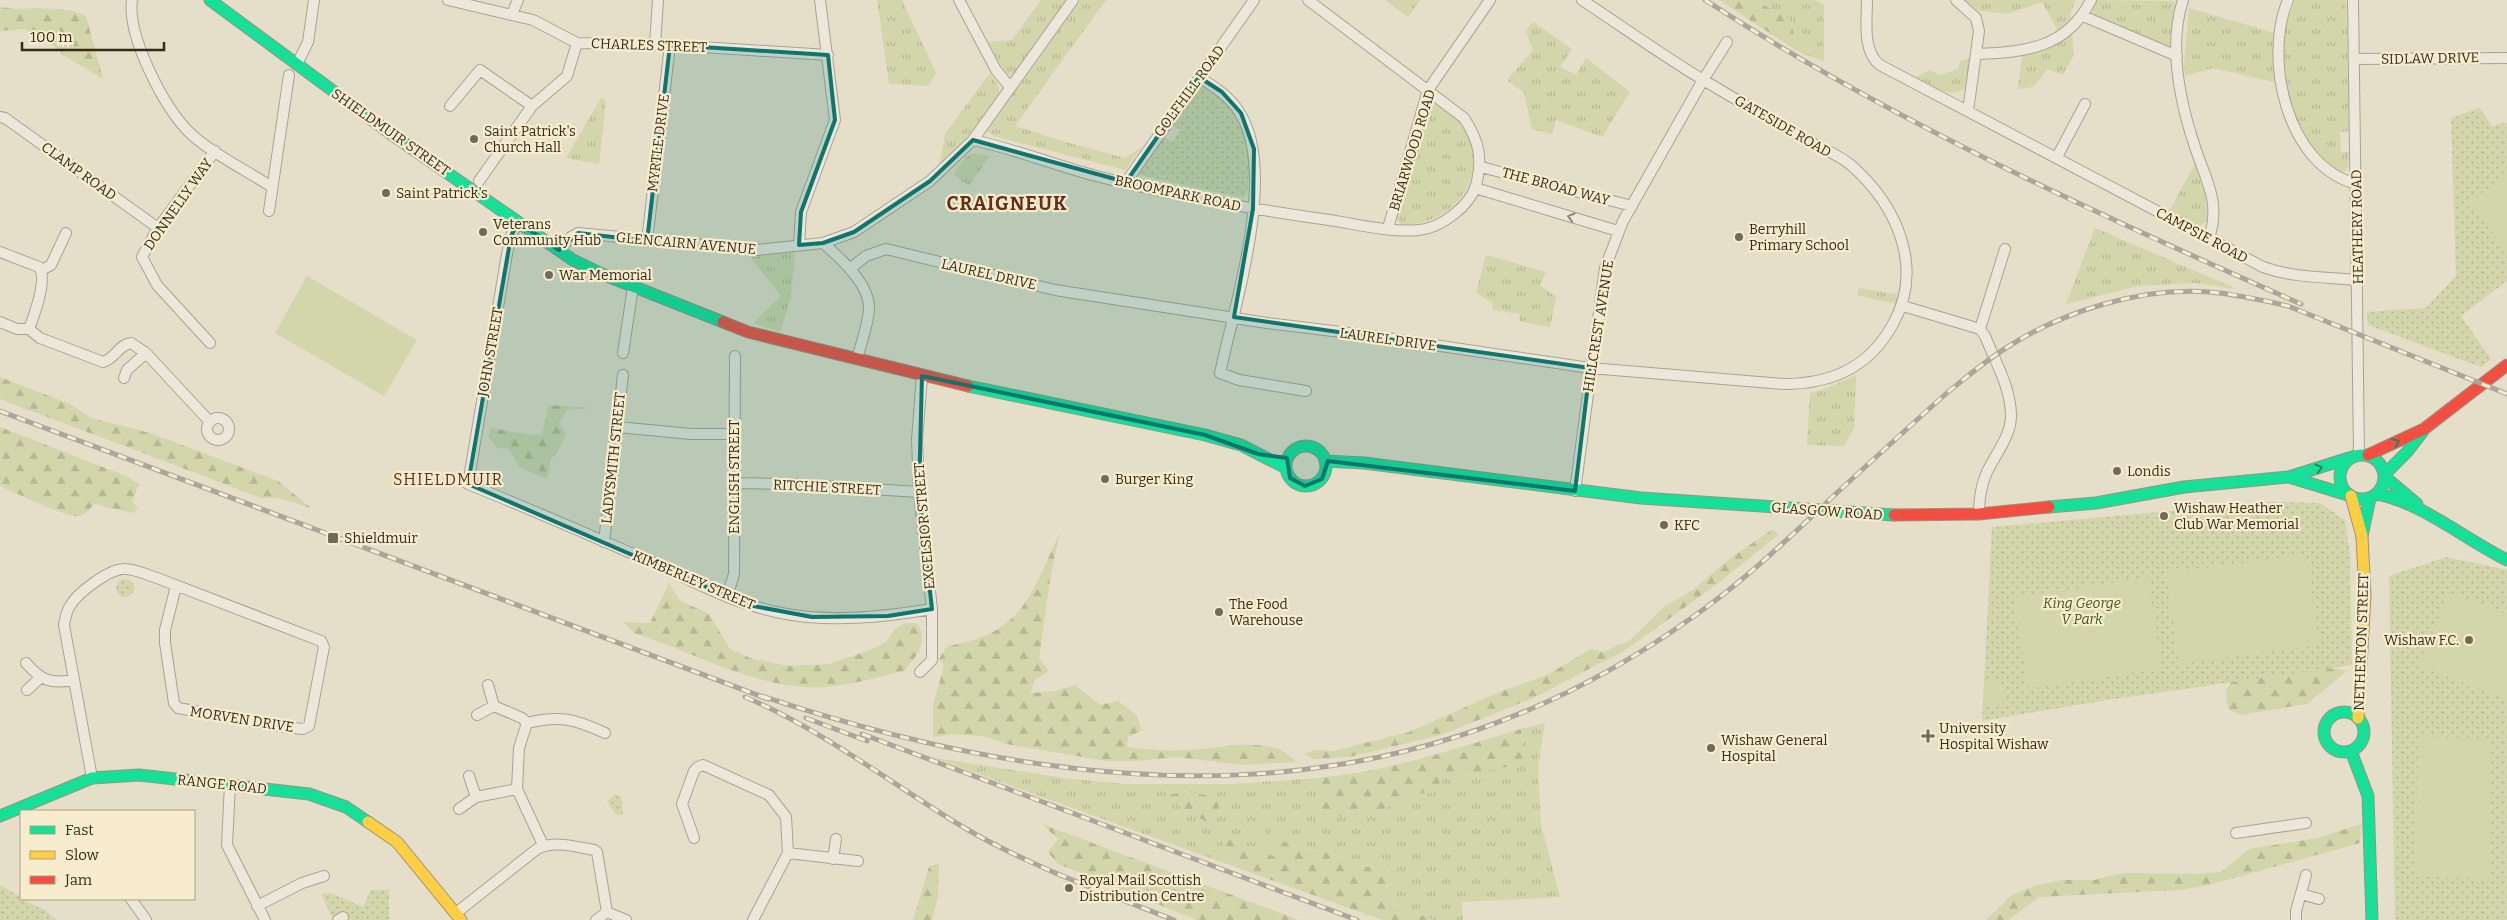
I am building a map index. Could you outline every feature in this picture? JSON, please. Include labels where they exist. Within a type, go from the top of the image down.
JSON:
[{"type":"main road","name":"SHIELDMUIR STREET","points":[[210,0],[394,136],[574,260],[633,286],[748,332],[922,376],[1205,435],[1240,445],[1258,454],[1287,463]]},
{"type":"main road","name":"GLASGOW ROAD","points":[[2385,475],[2407,452],[2424,430],[2507,365]]},
{"type":"main road","name":"GLASGOW ROAD","points":[[1326,461],[1364,462],[1575,491],[1846,513],[1908,516],[1979,514],[2096,503],[2184,487],[2289,477],[2359,456],[2424,430]]},
{"type":"main road","points":[[1308,446],[1319,451],[1326,461],[1325,473],[1318,483],[1305,486],[1290,478],[1287,463],[1296,449],[1308,446]]},
{"type":"main road","points":[[2374,496],[2384,483],[2385,475],[2381,464],[2359,456],[2344,463],[2340,476],[2343,489],[2349,495],[2362,499],[2374,496],[2388,496],[2426,514],[2480,547],[2507,560]]},
{"type":"main road","points":[[1325,473],[1364,462]]},
{"type":"main road","points":[[2385,475],[2426,514]]},
{"type":"main road","name":"GLASGOW ROAD","points":[[2289,477],[2349,495]]},
{"type":"main road","name":"NETHERTON STREET","points":[[2349,495],[2362,536],[2365,596],[2358,718]]},
{"type":"main road","name":"NETHERTON STREET","points":[[2362,536],[2374,496]]},
{"type":"main road","points":[[2345,712],[2358,718],[2364,734],[2362,740],[2351,751],[2342,752],[2330,746],[2324,732],[2329,720],[2338,713],[2345,712]]},
{"type":"main road","points":[[2351,751],[2368,796],[2372,920]]},
{"type":"main road","name":"RANGE ROAD","points":[[0,816],[92,778],[139,775],[309,794],[346,808],[397,842],[459,916]]},
{"type":"street","points":[[132,0],[133,27],[151,78],[188,132],[272,187]]},
{"type":"street","points":[[297,64],[308,42],[314,0]]},
{"type":"street","name":"CHARLES STREET","points":[[448,0],[533,20],[577,43],[670,45],[828,55]]},
{"type":"street","points":[[512,14],[518,0]]},
{"type":"street","points":[[655,45],[658,0]]},
{"type":"street","points":[[799,245],[802,212],[835,120],[820,0]]},
{"type":"street","points":[[959,0],[996,70],[1010,87]]},
{"type":"street","name":"GLENCAIRN AVENUE","points":[[560,250],[571,237],[578,233],[757,250],[824,242],[854,232],[930,181],[973,140],[1073,0]]},
{"type":"street","name":"GOLFHILL ROAD","points":[[1126,182],[1254,0]]},
{"type":"street","points":[[1308,0],[1464,118],[1473,132],[1481,167],[1475,188],[1460,210],[1439,223],[1420,230],[1388,228]]},
{"type":"street","name":"BRIARWOOD ROAD","points":[[1388,228],[1428,90],[1490,0]]},
{"type":"street","name":"GATESIDE ROAD","points":[[1582,0],[1703,80],[1851,165],[1871,186],[1889,210],[1901,234],[1906,260],[1903,306]]},
{"type":"street","name":"CAMPSIE ROAD","points":[[1867,0],[1867,42],[1874,60],[2263,267],[2283,274],[2357,280]]},
{"type":"street","points":[[1956,0],[1976,18],[1979,31],[1968,111]]},
{"type":"street","points":[[1977,54],[2006,53],[2048,43],[2060,37],[2083,16],[2091,0]]},
{"type":"street","points":[[2183,0],[2178,27],[2178,75],[2186,118],[2213,201],[2214,217],[2209,238]]},
{"type":"street","points":[[2288,0],[2279,36],[2280,81],[2285,102],[2299,134],[2312,155],[2336,178],[2357,184]]},
{"type":"street","name":"HEATHERY ROAD","points":[[2352,0],[2357,184],[2359,456]]},
{"type":"street","points":[[2083,16],[2177,56]]},
{"type":"street","name":"HILLCREST AVENUE","points":[[1575,491],[1590,368],[1605,268],[1618,231],[1703,80],[1728,42]]},
{"type":"street","points":[[479,181],[532,106],[567,76],[577,43]]},
{"type":"street","name":"MYRTLE DRIVE","points":[[647,241],[670,45]]},
{"type":"street","name":"SIDLAW DRIVE","points":[[2354,59],[2507,58]]},
{"type":"street","points":[[450,106],[480,70],[532,106]]},
{"type":"street","points":[[269,211],[289,75]]},
{"type":"street","points":[[1199,77],[1222,92],[1241,113],[1249,130],[1254,149],[1256,174],[1253,209],[1234,317],[1220,373],[1239,380],[1306,392]]},
{"type":"street","points":[[2057,157],[2085,104]]},
{"type":"street","name":"CLAMP ROAD","points":[[0,117],[5,118],[158,228]]},
{"type":"street","name":"BROOMPARK ROAD","points":[[973,140],[1126,182],[1253,209],[1388,228]]},
{"type":"street","name":"DONNELLY WAY","points":[[210,343],[157,285],[142,257],[158,228],[215,151]]},
{"type":"street","name":"THE BROAD WAY","points":[[1481,167],[1632,206]]},
{"type":"street","name":"THE BROAD WAY","points":[[1475,188],[1618,231]]},
{"type":"street","name":"JOHN STREET","points":[[468,484],[507,254],[511,236],[518,222]]},
{"type":"street","points":[[42,270],[51,265],[66,233]]},
{"type":"street","points":[[824,242],[851,268],[864,291],[869,308],[857,359]]},
{"type":"street","name":"LAUREL DRIVE","points":[[851,268],[866,256],[886,249],[1055,290],[1234,317],[1590,368],[1783,384],[1809,384],[1833,377],[1855,367],[1884,340],[1903,306]]},
{"type":"street","points":[[1980,329],[2005,249]]},
{"type":"street","points":[[0,252],[39,267],[42,270],[43,280],[29,329]]},
{"type":"street","points":[[623,353],[633,286]]},
{"type":"street","points":[[1903,306],[1980,329],[1985,336],[2008,393],[2011,417],[2008,431],[1986,474],[1979,500],[1979,514]]},
{"type":"street","points":[[0,322],[17,329],[29,329],[40,338],[103,362],[110,360],[125,344],[131,343],[146,353],[210,422]]},
{"type":"street","points":[[124,378],[128,370],[146,353]]},
{"type":"street","name":"ENGLISH STREET","points":[[728,597],[734,574],[735,356]]},
{"type":"street","name":"LADYSMITH STREET","points":[[604,542],[623,374]]},
{"type":"street","name":"EXCELSIOR STREET","points":[[920,672],[932,660],[932,609],[919,492],[917,440],[922,376]]},
{"type":"street","points":[[617,428],[691,434],[734,434]]},
{"type":"street","name":"KIMBERLEY STREET","points":[[468,484],[728,597],[765,610],[812,617],[888,616],[932,609]]},
{"type":"street","name":"RITCHIE STREET","points":[[735,484],[790,484],[919,492]]},
{"type":"street","name":"MORVEN DRIVE","points":[[92,778],[64,625],[70,606],[75,599],[102,577],[121,569],[130,569],[176,586],[320,640],[324,647],[309,726],[303,729],[285,727],[178,708],[174,703],[165,644],[165,630],[176,586]]},
{"type":"street","points":[[26,663],[40,678],[56,682],[74,680]]},
{"type":"street","points":[[28,690],[40,678]]},
{"type":"street","points":[[488,685],[494,706],[525,721],[558,718],[587,725],[605,733]]},
{"type":"street","points":[[477,715],[494,706]]},
{"type":"street","points":[[525,721],[519,748],[517,789],[544,846]]},
{"type":"street","points":[[694,838],[682,804],[694,771],[703,765],[769,795],[786,817],[788,853],[754,920]]},
{"type":"street","points":[[469,776],[476,797]]},
{"type":"street","points":[[230,784],[228,845],[265,920]]},
{"type":"street","points":[[460,809],[476,797],[517,789]]},
{"type":"street","points":[[2236,833],[2306,823]]},
{"type":"street","points":[[833,859],[836,839]]},
{"type":"street","points":[[459,916],[544,846],[562,845],[597,852],[607,912]]},
{"type":"street","points":[[788,853],[858,861]]},
{"type":"street","points":[[2296,920],[2296,911],[2306,875]]},
{"type":"street","points":[[258,906],[302,883],[324,876]]},
{"type":"street","points":[[2301,894],[2318,899]]},
{"type":"street","points":[[132,900],[146,920]]},
{"type":"street","points":[[596,920],[607,912]]},
{"type":"street","points":[[607,912],[626,920]]},
{"type":"highlighted area","points":[[670,45],[828,55],[835,120],[801,212],[799,245],[823,243],[854,232],[930,181],[973,140],[1126,182],[1199,77],[1222,92],[1241,113],[1254,149],[1253,209],[1234,317],[1590,368],[1575,491],[1328,461],[1322,479],[1305,486],[1290,478],[1287,458],[1258,454],[1205,435],[922,376],[919,492],[932,609],[888,616],[812,617],[748,605],[468,484],[511,236],[518,222],[559,250],[578,233],[647,241]]},
{"type":"green space","points":[[877,0],[902,0],[936,73],[928,86],[889,84]]},
{"type":"green space","points":[[1041,0],[1069,0],[1016,73],[1010,75],[1005,72],[988,42],[1012,40]]},
{"type":"green space","points":[[1078,0],[1106,0],[1015,126],[1125,158],[1142,147],[1125,170],[994,136],[988,132],[987,126]]},
{"type":"green space","points":[[1385,0],[1420,0],[1408,17]]},
{"type":"green space","points":[[1719,0],[1755,0],[1790,20],[1799,52]]},
{"type":"green space","points":[[1755,0],[1815,0],[1824,5],[1824,62],[1799,52],[1790,20]]},
{"type":"green space","points":[[1964,0],[2076,0],[2070,13],[2072,22],[2059,33],[2042,2],[2007,14],[1979,11]]},
{"type":"green space","points":[[2095,0],[2174,1],[2177,6],[2171,44],[2168,47],[2095,17],[2092,8]]},
{"type":"green space","points":[[2295,0],[2346,0],[2349,131],[2340,132],[2341,152],[2349,152],[2348,167],[2343,173],[2328,165],[2307,141],[2299,128],[2288,98],[2283,67],[2284,37]]},
{"type":"green space","points":[[0,7],[67,10],[86,16],[103,79],[63,55],[52,44],[24,29],[0,31]]},
{"type":"green space","points":[[2189,8],[2275,33],[2274,82],[2213,68],[2185,76],[2184,63]]},
{"type":"green space","points":[[1533,22],[1572,49],[1560,67],[1576,75],[1586,58],[1630,92],[1602,137],[1556,120],[1552,134],[1532,129],[1524,93],[1507,80],[1533,50],[1526,31]]},
{"type":"green space","points":[[2072,34],[2074,54],[2063,75],[2048,69],[2033,87],[2018,89],[2022,55],[2051,46]]},
{"type":"green space","points":[[1971,57],[1967,86],[1961,90],[1948,92],[1915,77],[1930,70],[1940,75],[1958,69],[1960,61]]},
{"type":"green space","points":[[990,73],[998,85],[1000,95],[947,162],[939,167],[945,134]]},
{"type":"green space","points":[[1201,86],[1211,89],[1221,97],[1232,111],[1244,133],[1249,155],[1249,180],[1247,194],[1243,198],[1138,175],[1163,136],[1172,142],[1180,130],[1172,124],[1196,90]]},
{"type":"green space","points":[[601,98],[606,100],[599,164],[566,158]]},
{"type":"green space","points":[[1436,104],[1458,120],[1467,132],[1473,150],[1473,167],[1469,183],[1461,197],[1449,209],[1435,218],[1418,223],[1400,224],[1396,214],[1428,106]]},
{"type":"green space","points":[[2479,108],[2492,126],[2507,122],[2507,281],[2461,316],[2491,359],[2481,367],[2368,325],[2367,312],[2426,308],[2456,276],[2451,118]]},
{"type":"green space","points":[[974,153],[990,156],[969,186],[953,174],[966,157]]},
{"type":"green space","points":[[2195,164],[2206,196],[2207,221],[2200,226],[2169,211]]},
{"type":"green space","points":[[2507,175],[2507,250],[2506,251],[2470,202]]},
{"type":"green space","points":[[2095,228],[2237,289],[2195,283],[2138,286],[2066,304]]},
{"type":"green space","points":[[795,252],[791,297],[780,332],[753,323],[781,296],[750,257]]},
{"type":"green space","points":[[1486,255],[1546,272],[1540,285],[1556,297],[1550,327],[1519,321],[1520,314],[1492,310],[1493,303],[1476,293]]},
{"type":"green space","points":[[307,276],[417,340],[384,396],[275,333]]},
{"type":"green space","points":[[1859,288],[1899,295],[1896,304],[1857,295]]},
{"type":"green space","points":[[1856,375],[1854,428],[1844,446],[1807,445],[1810,393],[1825,389]]},
{"type":"green space","points":[[0,377],[70,404],[91,418],[150,433],[278,481],[311,508],[279,498],[261,498],[0,399]]},
{"type":"green space","points":[[549,405],[587,408],[567,410],[559,423],[566,435],[557,452],[550,460],[550,470],[546,479],[519,467],[509,449],[497,448],[488,437],[491,428],[531,435],[542,434]]},
{"type":"green space","points":[[0,427],[126,476],[139,484],[132,501],[138,509],[134,513],[94,504],[84,514],[74,516],[0,486]]},
{"type":"green space","name":"King George V Park","points":[[2271,502],[2320,503],[2345,520],[2350,554],[2352,665],[2107,700],[1982,721],[1992,527]]},
{"type":"green space","points":[[1773,529],[1778,535],[1716,585],[1624,651],[1531,699],[1441,735],[1349,757],[1312,759],[1304,754],[1315,750],[1333,751],[1409,732],[1502,691],[1547,675],[1591,649],[1603,652],[1629,641],[1665,606],[1693,590],[1728,560]]},
{"type":"green space","points":[[1060,532],[1051,573],[1039,658],[1049,671],[1035,680],[1030,693],[1055,691],[1075,685],[1100,705],[1118,701],[1137,715],[1141,731],[1128,737],[1127,747],[1181,750],[1260,745],[1286,753],[1296,762],[1242,765],[1177,757],[1135,761],[1106,761],[1007,744],[982,736],[952,734],[933,737],[933,705],[944,666],[939,659],[947,646],[973,640],[993,632],[1009,621],[1022,608],[1041,574]]},
{"type":"green space","points":[[2306,554],[2319,645],[2179,664],[2166,573]]},
{"type":"green space","points":[[2446,557],[2507,570],[2507,920],[2395,920],[2389,576]]},
{"type":"green space","points":[[2148,577],[2162,668],[2028,689],[2014,598]]},
{"type":"green space","points":[[125,579],[131,582],[134,588],[131,594],[125,597],[119,594],[116,588],[119,582]]},
{"type":"green space","points":[[669,583],[679,600],[709,614],[730,649],[750,658],[788,666],[829,664],[870,650],[886,642],[895,629],[905,623],[917,623],[922,636],[922,642],[917,654],[904,671],[869,680],[844,685],[807,687],[784,685],[762,680],[719,666],[634,633],[624,622],[650,623]]},
{"type":"green space","name":"Wishaw F.C.","points":[[2448,592],[2507,614],[2507,699],[2420,666]]},
{"type":"green space","points":[[2322,667],[2347,671],[2307,704],[2240,715],[2228,709],[2226,691],[2233,679]]},
{"type":"green space","points":[[1998,679],[2003,685],[2003,705],[1983,707],[1985,681]]},
{"type":"green space","points":[[1545,723],[1538,766],[1541,824],[1560,897],[1462,902],[1463,920],[1433,920],[1378,898],[1378,891],[1390,886],[1398,875],[1382,866],[1361,867],[1331,853],[1305,849],[1280,840],[1256,827],[1288,863],[1250,848],[1242,847],[1225,851],[1238,868],[935,758],[1064,778],[1125,784],[1235,784],[1317,778],[1324,798],[1393,805],[1413,794],[1432,793],[1443,778],[1520,766],[1524,754],[1521,729]]},
{"type":"green space","points":[[1521,729],[1524,754],[1520,766],[1443,778],[1432,793],[1413,794],[1393,805],[1360,817],[1333,815],[1314,808],[1313,803],[1324,798],[1317,778],[1369,771],[1395,765]]},
{"type":"green space","points":[[2418,737],[2491,738],[2489,878],[2416,877]]},
{"type":"green space","points":[[1189,792],[1221,798],[1214,827],[1166,795]]},
{"type":"green space","points":[[615,794],[621,797],[623,814],[617,815],[607,802]]},
{"type":"green space","points":[[1042,824],[1299,920],[1197,920],[1058,864],[1048,852],[1058,839]]},
{"type":"green space","points":[[2361,824],[2360,843],[2205,886],[2178,890],[2039,897],[2008,920],[1986,920],[2013,894],[2038,885],[2062,880],[2094,880],[2124,873],[2199,874],[2221,872],[2249,849],[2318,838]]},
{"type":"green space","points":[[1255,826],[1280,840],[1305,849],[1331,853],[1361,867],[1382,866],[1399,874],[1390,886],[1378,891],[1378,898],[1433,920],[1382,920],[1238,868],[1225,851],[1221,835],[1225,830],[1238,845],[1257,849],[1287,862],[1260,836]]},
{"type":"green space","points":[[939,863],[938,897],[932,920],[913,920],[929,867]]},
{"type":"green space","points":[[0,885],[20,896],[20,900],[46,911],[57,920],[0,920]]},
{"type":"green space","points":[[371,890],[389,890],[389,920],[340,920],[331,915],[321,894],[330,893],[363,907]]},
{"type":"railway","points":[[1705,0],[1776,44],[1922,126],[2148,236],[2301,304]]},
{"type":"railway","points":[[762,696],[882,732],[1002,758],[1121,773],[1238,775],[1354,762],[1468,733],[1580,686],[1690,619],[1768,557],[1948,392],[1983,364],[2028,335],[2052,323],[2103,304],[2157,293],[2183,291],[2219,293],[2288,306],[2507,394]]},
{"type":"railway","points":[[0,411],[768,699]]},
{"type":"railway","points":[[745,697],[802,725],[988,841],[1067,878],[1174,920]]},
{"type":"railway","points":[[806,718],[867,741]]},
{"type":"railway","points":[[862,734],[1357,920]]},
{"type":"traffic: fast","points":[[210,0],[394,136],[573,260],[602,274],[723,322]]},
{"type":"traffic: fast","points":[[968,386],[1205,435],[1241,445],[1286,468]]},
{"type":"traffic: fast","points":[[2385,474],[2407,452],[2423,431]]},
{"type":"traffic: fast","points":[[1306,446],[1320,452],[1326,466],[1320,480],[1306,486],[1292,480],[1286,466],[1292,452],[1306,446]]},
{"type":"traffic: fast","points":[[2366,455],[2378,461],[2383,468],[2384,477],[2383,486],[2378,493],[2371,498],[2358,499],[2350,496],[2343,489],[2340,473],[2343,465],[2350,458],[2366,455]]},
{"type":"traffic: fast","points":[[2049,507],[2096,503],[2184,487],[2289,477],[2349,458]]},
{"type":"traffic: fast","points":[[1325,461],[1364,463],[1641,498],[1894,515]]},
{"type":"traffic: fast","points":[[2289,477],[2348,495]]},
{"type":"traffic: fast","points":[[2385,477],[2417,504]]},
{"type":"traffic: fast","points":[[2377,494],[2394,498],[2427,513],[2507,560]]},
{"type":"traffic: fast","points":[[2362,536],[2370,498]]},
{"type":"traffic: fast","points":[[2344,712],[2358,718],[2364,732],[2358,746],[2344,752],[2330,746],[2324,732],[2330,718],[2344,712]]},
{"type":"traffic: fast","points":[[2351,751],[2368,796],[2372,920]]},
{"type":"traffic: fast","points":[[0,816],[92,778],[139,775],[309,794],[346,807],[368,822]]},
{"type":"traffic: slow","points":[[2351,496],[2362,536],[2365,596],[2358,718]]},
{"type":"traffic: slow","points":[[368,822],[397,842],[461,920]]},
{"type":"traffic: jam","points":[[723,322],[748,332],[968,386]]},
{"type":"traffic: jam","points":[[2368,455],[2424,429],[2507,365]]},
{"type":"traffic: jam","points":[[1894,515],[1979,514],[2049,507]]},
{"type":"place","name":"Saint Patrick's Church Hall","points":[[474,139]]},
{"type":"place","name":"Saint Patrick's","points":[[386,193]]},
{"type":"place","name":"Veterans Community Hub","points":[[483,232]]},
{"type":"place","name":"Berryhill Primary School","points":[[1739,237]]},
{"type":"place","name":"War Memorial","points":[[549,275]]},
{"type":"place","name":"Londis","points":[[2117,471]]},
{"type":"place","name":"Burger King","points":[[1105,479]]},
{"type":"place","name":"Wishaw Heather Club War Memorial","points":[[2164,516]]},
{"type":"place","name":"KFC","points":[[1664,525]]},
{"type":"place","name":"Shieldmuir","points":[[333,538]]},
{"type":"place","name":"The Food Warehouse","points":[[1219,612]]},
{"type":"place","name":"Wishaw F.C.","points":[[2469,640]]},
{"type":"place","name":"University Hospital Wishaw","points":[[1928,736]]},
{"type":"place","name":"Wishaw General Hospital","points":[[1711,748]]},
{"type":"place","name":"Royal Mail Scottish Distribution Centre","points":[[1069,888]]},
{"type":"district","name":"CRAIGNEUK","points":[[1007,203]]},
{"type":"district","name":"SHIELDMUIR","points":[[448,479]]}]
